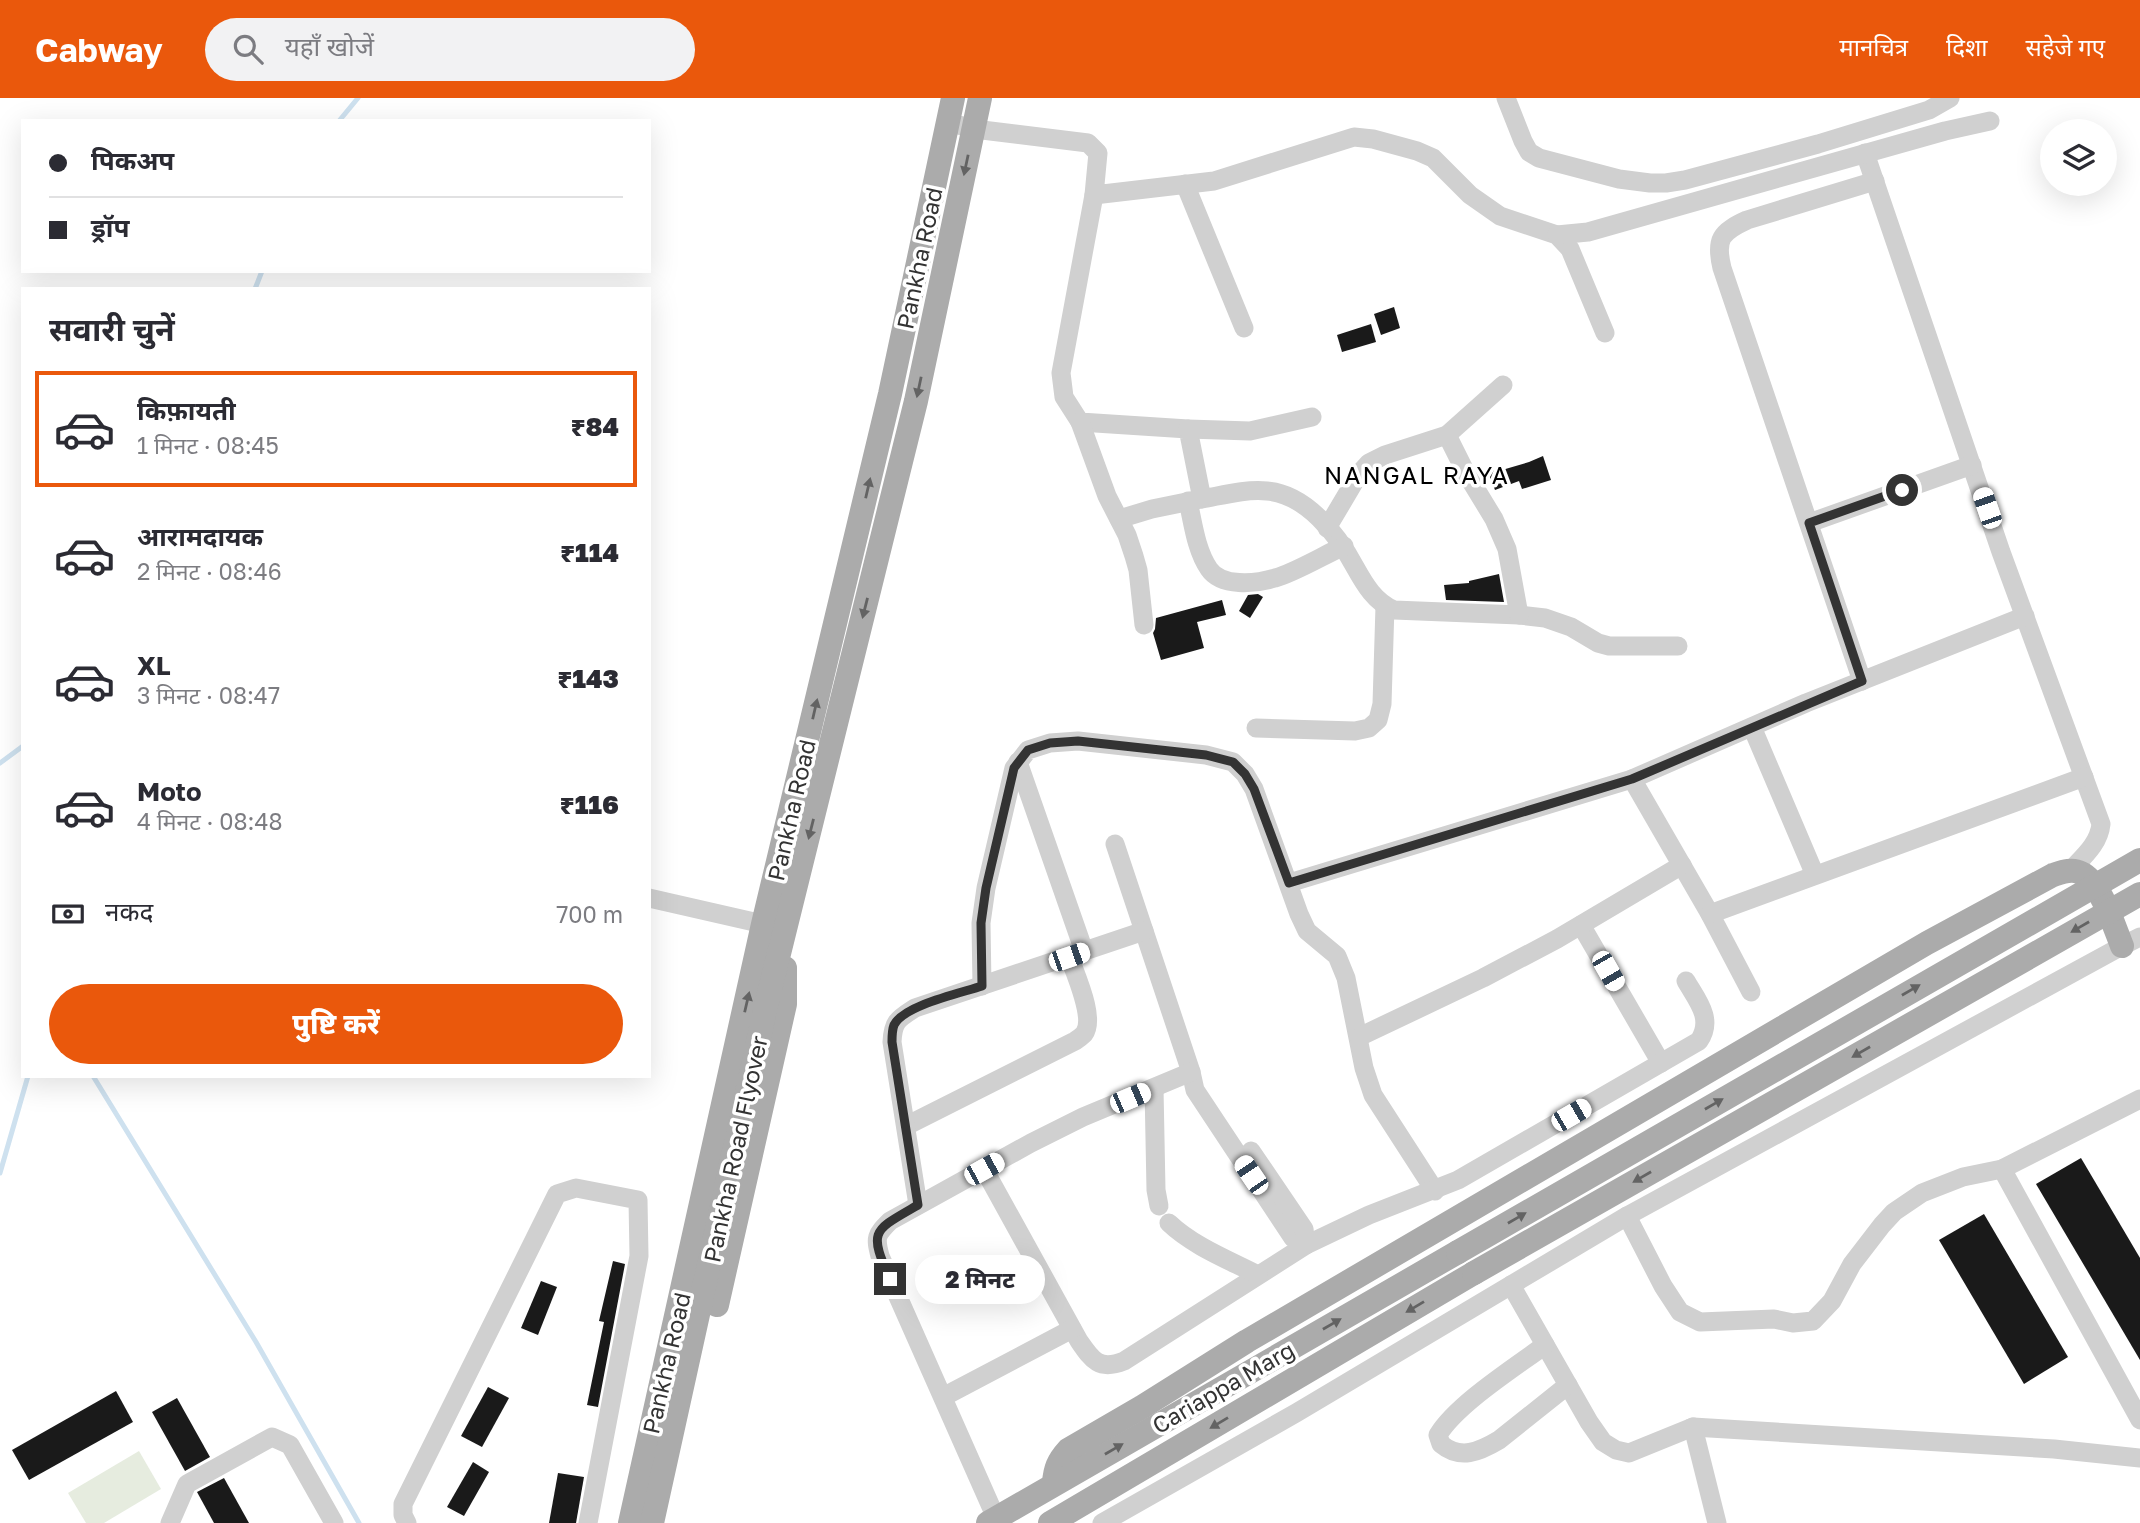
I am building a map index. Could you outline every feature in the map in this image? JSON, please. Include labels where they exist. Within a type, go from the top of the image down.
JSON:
[{"type":"main road","name":"Pankha Road","points":[[784,939],[916,401],[980,98]]},
{"type":"main road","name":"Pankha Road","points":[[630,1523],[763,924],[890,394],[950,110]]},
{"type":"main road","name":"Cariappa Marg","points":[[992,1520],[2140,860]]},
{"type":"main road","points":[[1055,1483],[1055,1470],[1059,1459],[1068,1450],[1258,1334],[1927,943],[2053,875],[2071,870],[2082,873],[2097,889],[2131,942]]},
{"type":"main road","name":"Cariappa Marg","points":[[1050,1523],[1474,1273],[2140,894]]},
{"type":"main road","name":"Pankha Road Flyover","points":[[652,1523],[766,1006],[784,939]]},
{"type":"main road","points":[[668,1523],[786,1004],[784,939]]},
{"type":"street","points":[[1506,98],[1529,152],[1539,158],[1619,179],[1650,183],[1685,180],[1818,144],[1929,110],[1950,98]]},
{"type":"street","points":[[950,110],[974,129],[1088,143],[1098,153],[1094,195],[1061,373],[1064,397],[1080,422],[1107,496],[1127,535],[1138,570],[1144,625]]},
{"type":"street","points":[[1557,236],[1588,232],[1865,153],[1990,121]]},
{"type":"street","points":[[1094,195],[1214,181],[1354,137],[1373,139],[1433,158],[1470,195],[1500,216],[1557,236],[1570,249],[1605,332]]},
{"type":"street","points":[[1865,153],[2025,616],[2101,824],[2088,852],[2071,870]]},
{"type":"street","points":[[1862,681],[1718,252],[1721,239],[1729,228],[1875,181]]},
{"type":"street","points":[[1185,184],[1244,328]]},
{"type":"street","points":[[1327,528],[1359,474],[1369,463],[1385,455],[1447,435],[1503,385]]},
{"type":"street","points":[[1080,422],[1250,431],[1312,417]]},
{"type":"street","points":[[1188,429],[1200,547],[1209,569],[1221,580],[1238,583],[1275,578],[1344,546]]},
{"type":"street","points":[[1447,435],[1494,519],[1507,549],[1519,615]]},
{"type":"street","points":[[1809,523],[1972,465]]},
{"type":"street","points":[[1119,519],[1195,500],[1238,492],[1268,491],[1287,496],[1310,510],[1344,546],[1377,600],[1394,610],[1545,618],[1571,627],[1598,643],[1609,646],[1678,646]]},
{"type":"street","points":[[1256,728],[1354,731],[1369,728],[1378,720],[1382,704],[1385,606]]},
{"type":"street","points":[[1289,883],[1632,779],[1862,681],[2025,616]]},
{"type":"street","points":[[1752,727],[1815,875]]},
{"type":"street","points":[[982,986],[981,923],[986,888],[1014,768],[1028,750],[1050,743],[1078,741],[1206,755],[1233,762],[1245,774],[1254,789],[1307,931],[1337,956],[1346,978],[1364,1068],[1373,1095],[1435,1191]]},
{"type":"street","points":[[905,1126],[1074,1041],[1084,1034],[1088,1024],[1077,954],[1018,762]]},
{"type":"street","points":[[1710,914],[2084,777]]},
{"type":"street","points":[[1632,779],[1710,914],[1751,992]]},
{"type":"street","points":[[1115,844],[1191,1072],[1206,1085],[1304,1229],[1306,1245]]},
{"type":"street","points":[[1359,1037],[1483,978],[1581,925],[1682,865]]},
{"type":"street","points":[[651,898],[763,924]]},
{"type":"street","points":[[1581,925],[1661,1063]]},
{"type":"street","points":[[918,1205],[892,1042],[893,1027],[899,1018],[915,1008],[1144,931]]},
{"type":"street","points":[[1102,1523],[1296,1413],[1627,1216],[2131,942]]},
{"type":"street","points":[[984,1169],[1089,1356],[1099,1363],[1112,1366],[1124,1361],[1306,1245],[1369,1215],[1458,1180],[1699,1041],[1705,1032],[1706,1020],[1686,981]]},
{"type":"street","points":[[992,1520],[943,1397],[880,1256],[876,1242],[878,1233],[890,1221],[918,1205],[1083,1117],[1191,1072]]},
{"type":"street","points":[[1154,1088],[1156,1190],[1159,1206]]},
{"type":"street","points":[[1627,1216],[1663,1286],[1680,1312],[1689,1318],[1700,1322],[1774,1319],[1813,1321],[1832,1301],[1852,1264],[1894,1212],[1922,1193],[1963,1177],[2003,1169],[2140,1099]]},
{"type":"street","points":[[2003,1169],[2140,1420]]},
{"type":"street","points":[[407,1523],[403,1504],[557,1194],[576,1188],[638,1200],[639,1256],[589,1523]]},
{"type":"street","points":[[1169,1223],[1193,1241],[1258,1275]]},
{"type":"street","points":[[1511,1285],[1589,1422],[1603,1442],[1616,1451],[1629,1453],[1693,1427],[2054,1449],[2140,1458]]},
{"type":"street","points":[[943,1397],[1072,1329]]},
{"type":"street","points":[[1545,1345],[1461,1409],[1438,1435],[1441,1444],[1456,1454],[1470,1453],[1487,1447],[1568,1385]]},
{"type":"street","points":[[1693,1427],[1717,1523]]},
{"type":"street","points":[[170,1523],[187,1484],[272,1437],[290,1445],[334,1523]]},
{"type":"shaded area","points":[[139,1451],[161,1489],[104,1523],[86,1523],[68,1493]]},
{"type":"building","points":[[1394,307],[1400,328],[1381,335],[1374,314]]},
{"type":"building","points":[[1371,324],[1376,342],[1342,352],[1337,335]]},
{"type":"building","points":[[1543,456],[1551,480],[1522,489],[1519,481],[1495,490],[1488,472]]},
{"type":"building","points":[[1499,574],[1504,602],[1446,600],[1444,585],[1469,583]]},
{"type":"building","points":[[1258,594],[1263,597],[1250,618],[1239,611],[1248,595]]},
{"type":"building","points":[[1222,600],[1226,615],[1197,622],[1204,648],[1161,660],[1153,633],[1156,618]]},
{"type":"building","points":[[2081,1158],[2140,1258],[2140,1360],[2036,1184]]},
{"type":"building","points":[[1984,1214],[2068,1357],[2024,1384],[1939,1240]]},
{"type":"building","points":[[613,1261],[625,1264],[598,1407],[587,1405],[604,1322],[599,1321]]},
{"type":"building","points":[[541,1281],[557,1287],[538,1335],[521,1328]]},
{"type":"building","points":[[488,1387],[509,1398],[482,1447],[461,1436]]},
{"type":"building","points":[[116,1391],[133,1422],[29,1480],[12,1450]]},
{"type":"building","points":[[177,1398],[210,1457],[185,1471],[152,1412]]},
{"type":"building","points":[[473,1462],[489,1472],[464,1516],[447,1507]]},
{"type":"building","points":[[558,1473],[584,1477],[576,1523],[549,1523]]},
{"type":"building","points":[[224,1478],[249,1523],[214,1523],[197,1492]]},
{"type":"waterway","points":[[341,119],[358,98]]},
{"type":"waterway","points":[[256,287],[261,273]]},
{"type":"waterway","points":[[0,763],[21,747]]},
{"type":"waterway","points":[[0,1173],[27,1078]]},
{"type":"waterway","points":[[94,1078],[256,1342],[359,1523]]},
{"type":"district","name":"NANGAL RAYA","points":[[1417,474]]},
{"type":"route","points":[[890,1279],[876,1242],[878,1233],[890,1221],[918,1205],[892,1042],[893,1027],[899,1018],[915,1008],[982,986],[981,923],[986,888],[1014,768],[1028,750],[1050,743],[1078,741],[1206,755],[1233,762],[1245,774],[1254,789],[1289,883],[1362,862],[1632,779],[1862,681],[1809,523],[1902,490]]}]
